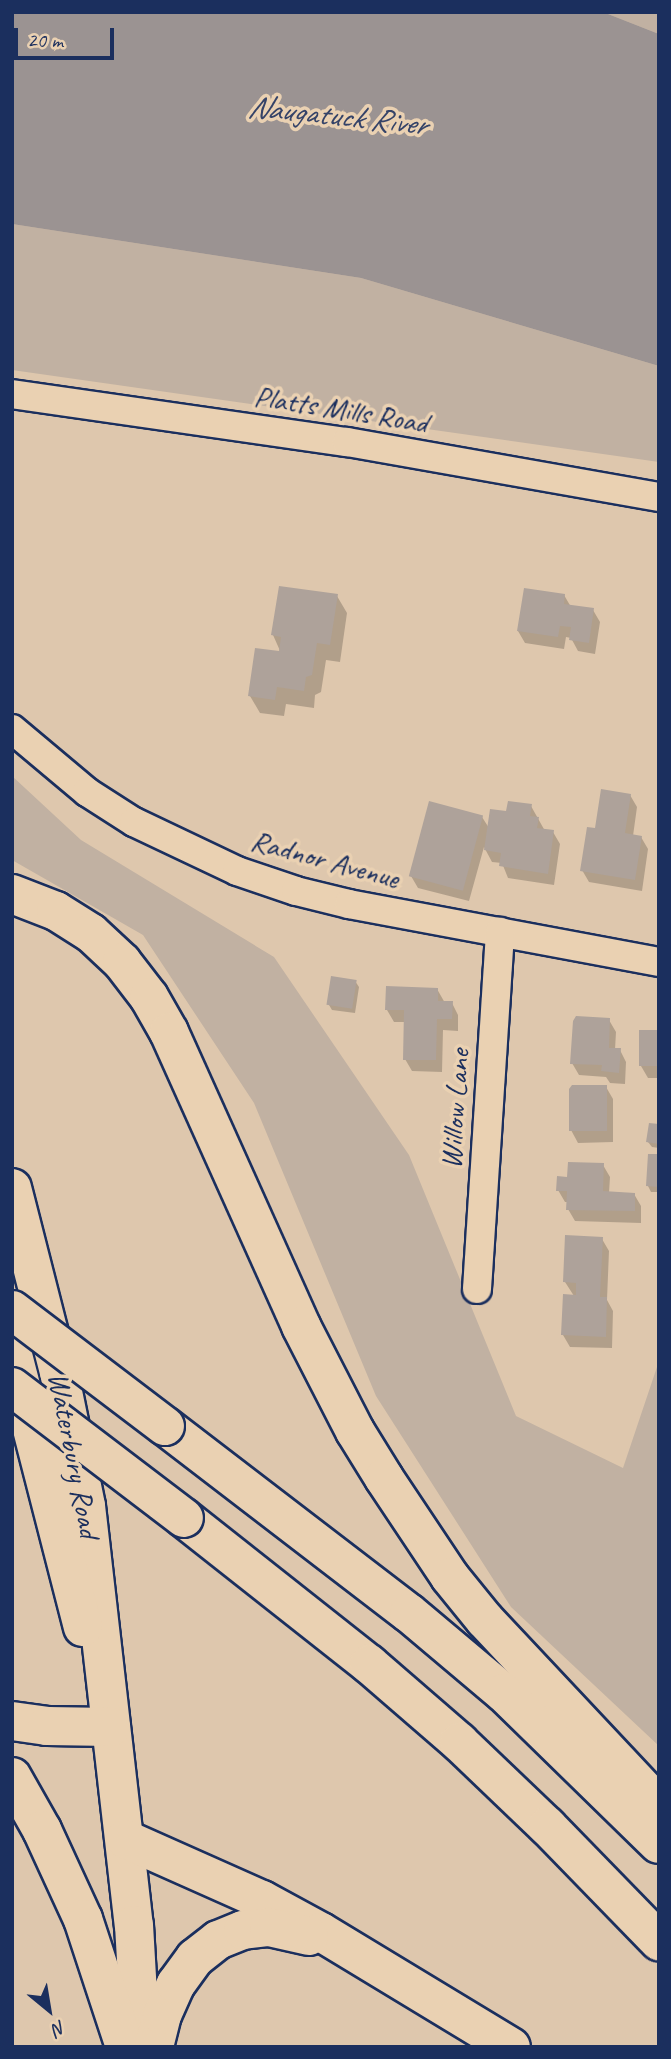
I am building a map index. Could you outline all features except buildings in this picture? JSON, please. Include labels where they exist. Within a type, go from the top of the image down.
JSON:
[{"type":"main road","points":[[12,894],[56,911],[91,933],[122,962],[149,997],[169,1032],[301,1326],[355,1431],[384,1478],[450,1577],[485,1620],[659,1805]]},
{"type":"main road","name":"Waterbury Road","points":[[12,1188],[59,1372],[86,1506],[125,1839],[141,2047]]},
{"type":"main road","points":[[12,1310],[409,1613],[504,1693],[659,1844]]},
{"type":"main road","name":"Waterbury Road","points":[[12,1351],[67,1573],[111,1727]]},
{"type":"main road","points":[[12,1387],[369,1664],[459,1742],[547,1826],[659,1941]]},
{"type":"main road","points":[[12,1721],[47,1726],[111,1727]]},
{"type":"main road","points":[[12,1777],[42,1830],[83,1919],[125,2047]]},
{"type":"main road","points":[[125,1839],[262,1900],[380,1967],[511,2047]]},
{"type":"main road","points":[[154,2047],[162,2015],[176,1984],[189,1966],[218,1940],[243,1930],[269,1927],[297,1931],[380,1967]]},
{"type":"street","name":"Platts Mills Road","points":[[12,394],[347,442],[659,497]]},
{"type":"street","name":"Radnor Avenue","points":[[12,729],[87,792],[125,816],[184,848],[237,871],[296,891],[349,904],[659,962]]},
{"type":"street","name":"Willow Lane","points":[[477,1290],[500,932]]},
{"type":"shaded area","points":[[603,12],[659,12],[659,34]]},
{"type":"shaded area","points":[[12,224],[361,278],[659,366],[659,462],[12,370]]},
{"type":"shaded area","points":[[12,776],[81,840],[274,957],[409,1155],[516,1416],[623,1468],[659,1361],[659,1746],[511,1607],[376,1396],[254,1103],[143,935],[12,860]]},
{"type":"water","name":"Naugatuck River","points":[[12,12],[603,12],[659,34],[659,366],[361,278],[12,224]]}]
